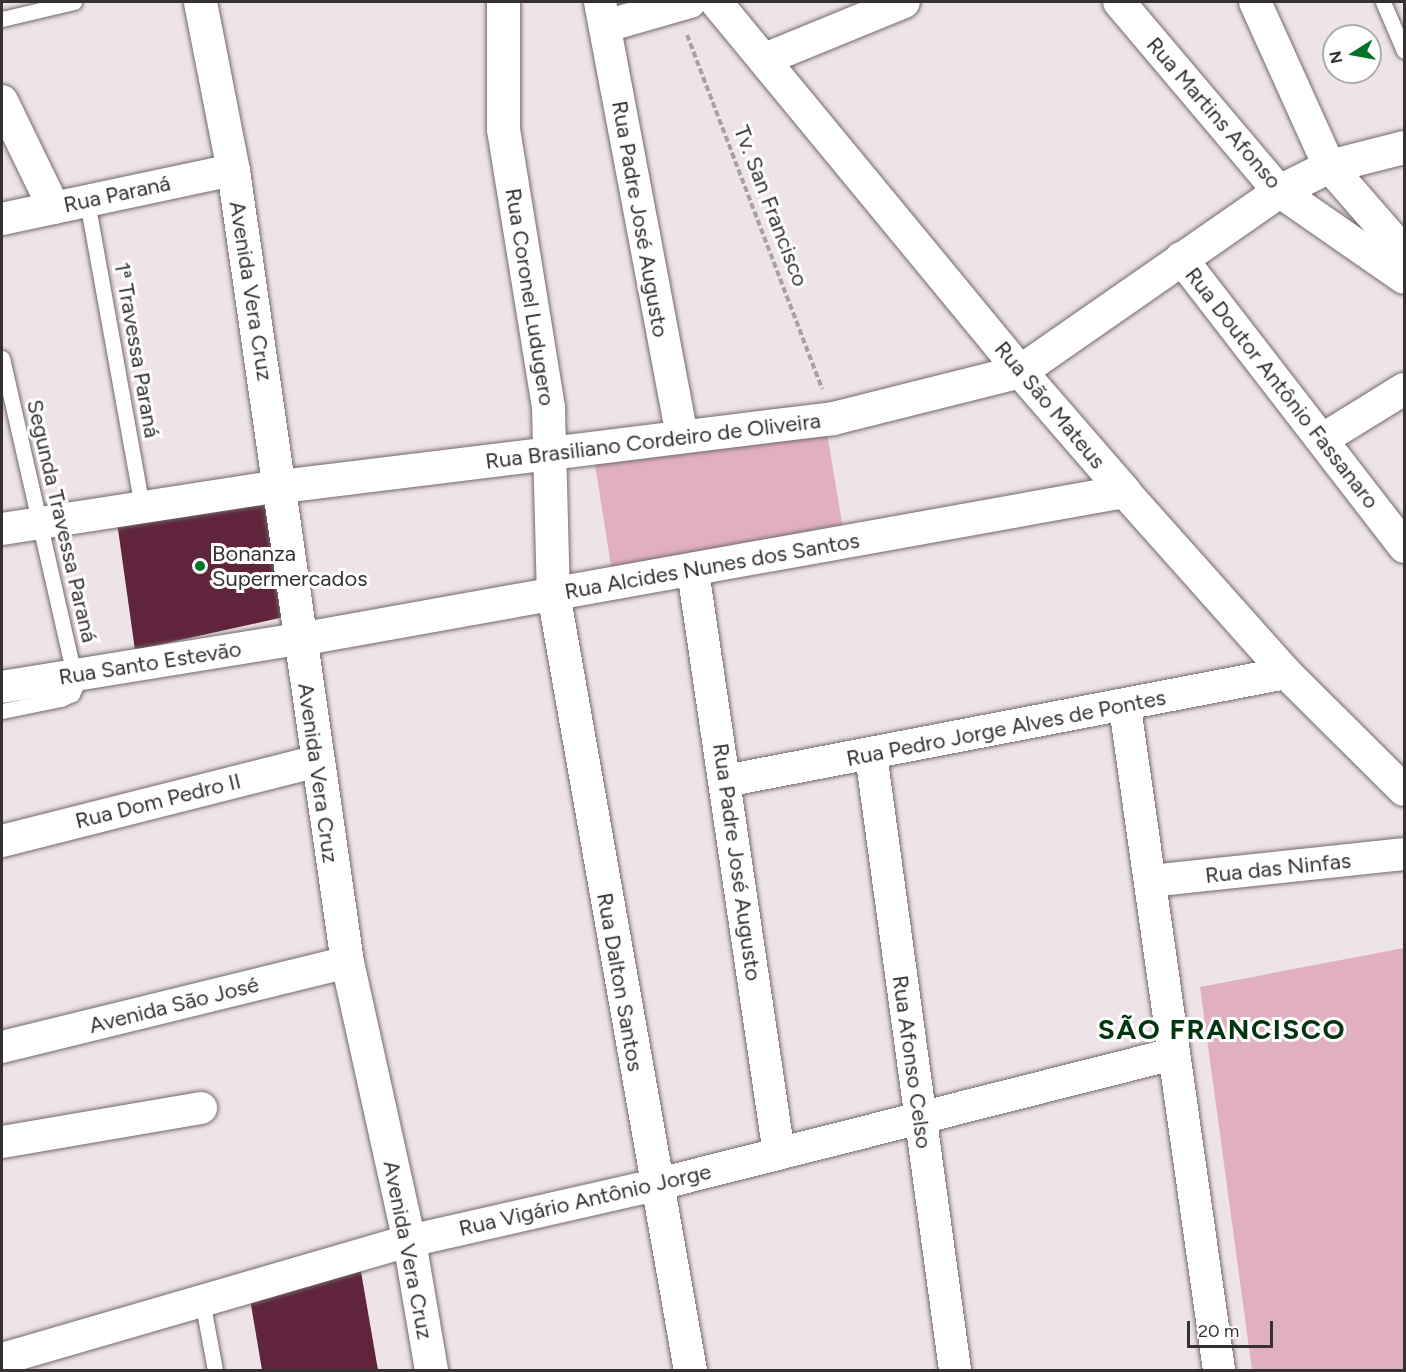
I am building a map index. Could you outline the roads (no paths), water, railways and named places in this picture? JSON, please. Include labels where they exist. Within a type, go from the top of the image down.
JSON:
[{"type":"main road","name":"Avenida Vera Cruz","points":[[200,2],[233,170],[281,486],[315,762],[346,962],[409,1241],[430,1371]]},
{"type":"main road","name":"Rua Coronel Ludugero","points":[[503,2],[503,129],[548,407],[553,593]]},
{"type":"main road","points":[[1020,371],[1278,191],[1329,166],[1404,147]]},
{"type":"main road","name":"Rua Brasiliano Cordeiro de Oliveira","points":[[281,486],[550,455],[833,418],[1020,371]]},
{"type":"main road","name":"Rua São Mateus","points":[[1020,371],[1124,491]]},
{"type":"main road","name":"Rua Alcides Nunes dos Santos","points":[[299,639],[553,593],[693,571],[1124,491]]},
{"type":"main road","name":"Rua Dalton Santos","points":[[553,593],[655,1185],[690,1371]]},
{"type":"street","name":"Rua São Mateus","points":[[716,2],[1020,371]]},
{"type":"street","points":[[765,59],[904,2]]},
{"type":"street","name":"Rua Martins Afonso","points":[[1119,2],[1278,191],[1404,278]]},
{"type":"street","points":[[1255,2],[1329,166],[1404,252]]},
{"type":"street","points":[[603,14],[682,4]]},
{"type":"street","name":"Rua Padre José Augusto","points":[[603,14],[642,244],[682,436]]},
{"type":"street","points":[[2,101],[54,208]]},
{"type":"street","name":"Rua Paraná","points":[[2,219],[233,170]]},
{"type":"street","name":"Rua Doutor Antônio Fassanaro","points":[[1181,258],[1323,439],[1404,548]]},
{"type":"street","points":[[1323,439],[1404,389]]},
{"type":"street","points":[[2,529],[281,486]]},
{"type":"street","name":"Rua São Mateus","points":[[1124,491],[1286,673],[1404,790]]},
{"type":"street","name":"Rua Padre José Augusto","points":[[693,571],[779,1154]]},
{"type":"street","name":"Rua Santo Estevão","points":[[2,687],[299,639]]},
{"type":"street","name":"Rua Pedro Jorge Alves de Pontes","points":[[725,781],[1125,706],[1286,673]]},
{"type":"street","points":[[1125,706],[1152,881],[1173,1054],[1219,1371]]},
{"type":"street","name":"Rua Afonso Celso","points":[[872,754],[918,1118],[955,1371]]},
{"type":"street","name":"Rua Dom Pedro II","points":[[2,841],[315,762]]},
{"type":"street","name":"Rua das Ninfas","points":[[1152,881],[1404,854]]},
{"type":"street","name":"Avenida São José","points":[[2,1047],[346,962]]},
{"type":"street","name":"Rua Vigário Antônio Jorge","points":[[2,1359],[409,1241],[655,1185],[1173,1054]]},
{"type":"street","points":[[2,1142],[201,1108]]},
{"type":"lane","points":[[2,20],[74,2]]},
{"type":"lane","points":[[1383,2],[1404,51]]},
{"type":"lane","name":"1ª Travessa Paraná","points":[[87,201],[141,507]]},
{"type":"lane","name":"Segunda Travessa Paraná","points":[[2,358],[36,524],[75,674],[72,694],[2,711]]},
{"type":"lane","points":[[202,1300],[215,1371]]},
{"type":"place","name":"Bonanza Supermercados","points":[[200,566]]},
{"type":"district","name":"SÃO FRANCISCO","points":[[1222,1029]]}]
